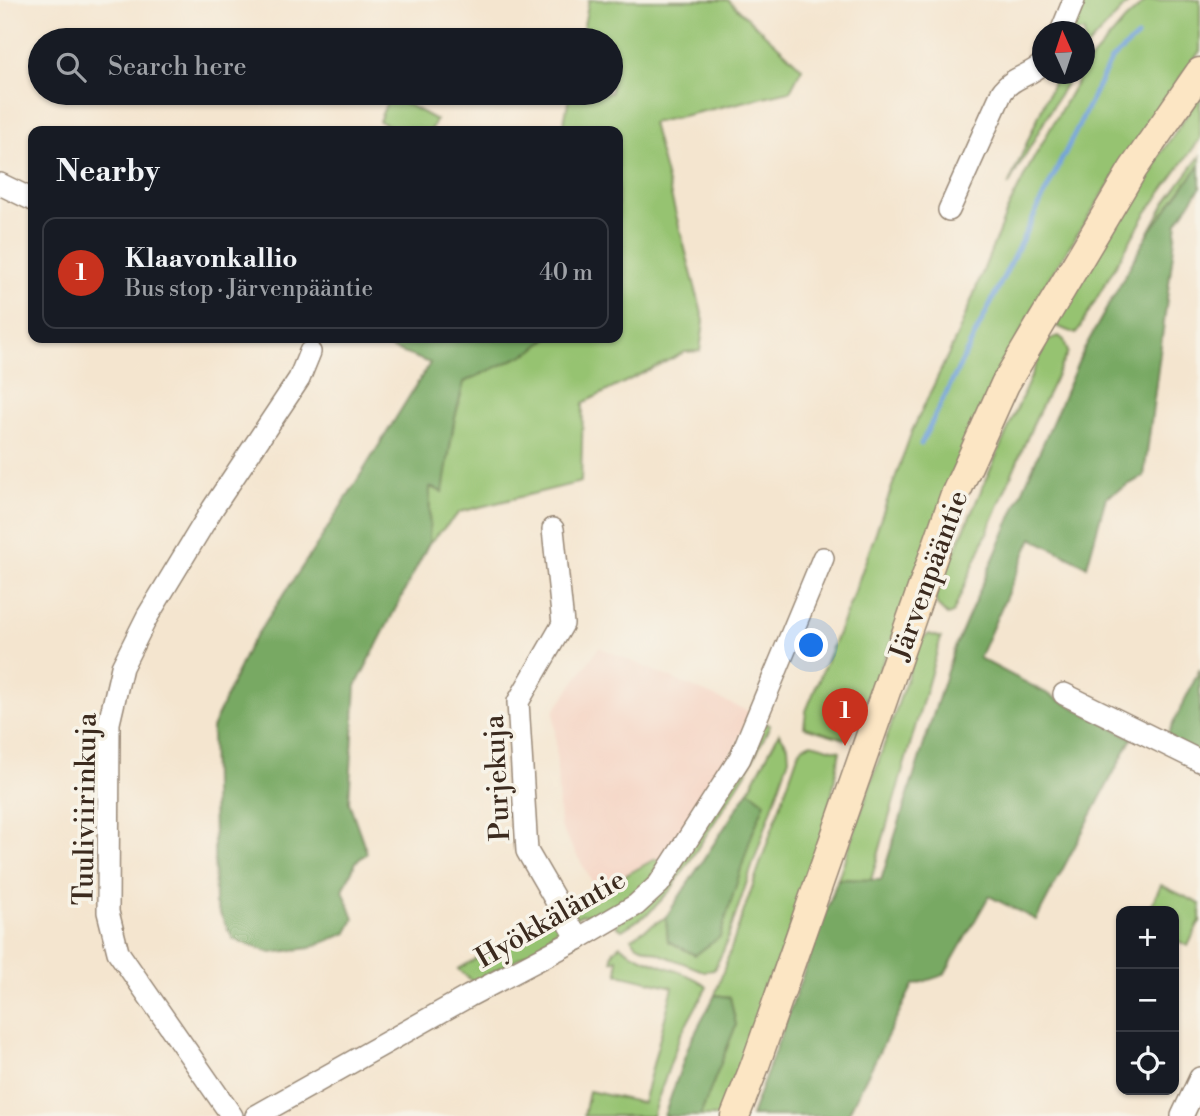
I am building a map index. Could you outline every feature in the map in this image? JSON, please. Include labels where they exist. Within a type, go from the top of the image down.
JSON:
[{"type":"main road","name":"Järvenpääntie","points":[[735,1116],[954,497],[1005,384],[1133,169],[1200,72]]},
{"type":"street","points":[[1065,21],[1074,0]]},
{"type":"street","points":[[949,210],[1002,92],[1015,79],[1032,72]]},
{"type":"street","points":[[0,184],[28,198]]},
{"type":"street","name":"Tuuliviirinkuja","points":[[232,1116],[118,952],[108,912],[109,723],[122,667],[156,600],[299,379],[310,352]]},
{"type":"street","name":"Purjekuja","points":[[553,529],[563,624],[518,702],[527,851],[578,939]]},
{"type":"street","name":"Hyökkäläntie","points":[[256,1116],[578,939],[636,905],[659,884],[740,758],[823,558]]},
{"type":"street","points":[[1064,694],[1200,761]]},
{"type":"street","points":[[1182,1116],[1200,1078]]},
{"type":"shaded area","points":[[599,647],[750,712],[736,745],[661,861],[655,859],[598,892],[560,826],[554,711]]},
{"type":"green space","points":[[589,0],[728,0],[802,68],[790,91],[652,123],[704,321],[700,351],[685,352],[583,403],[581,482],[460,512],[429,543],[430,486],[442,492],[464,382],[532,351],[542,343],[623,343],[623,126],[563,126],[567,105],[623,105],[623,28],[583,28]]},
{"type":"green space","points":[[1083,0],[1131,0],[1095,38],[1095,21],[1074,21]]},
{"type":"green space","points":[[1147,0],[1200,0],[1200,51],[1158,108],[1050,277],[990,391],[875,682],[845,739],[804,727],[806,711],[852,599],[912,431],[957,336],[1007,211],[1075,84],[1095,84],[1095,55],[1125,20]]},
{"type":"green space","points":[[1053,84],[1065,84],[1008,186]]},
{"type":"green space","points":[[1200,96],[1200,139],[1145,215],[1076,334],[1056,326],[1107,237]]},
{"type":"green space","points":[[386,105],[408,105],[436,120],[433,126],[389,126],[379,121]]},
{"type":"green space","points":[[1200,156],[1200,165],[1148,234],[1165,203]]},
{"type":"green space","points":[[1200,165],[1200,188],[1177,222],[1144,476],[1106,497],[1087,566],[1032,538],[979,658],[1132,738],[1036,920],[989,896],[944,975],[913,985],[847,1116],[751,1116],[838,879],[881,880],[953,652],[1083,351],[1148,234]]},
{"type":"green space","points":[[1059,336],[1064,340],[1068,352],[1034,422],[953,613],[947,615],[937,605],[935,596],[1047,340]]},
{"type":"green space","points":[[377,343],[542,343],[532,351],[464,382],[454,422],[443,492],[430,487],[429,543],[356,686],[349,802],[367,853],[356,862],[343,890],[354,919],[347,933],[310,948],[271,953],[233,939],[215,904],[212,728],[248,648],[322,537],[430,363]]},
{"type":"green space","points":[[929,634],[941,638],[871,880],[838,879],[920,640]]},
{"type":"green space","points":[[1200,669],[1200,754],[1166,738]]},
{"type":"green space","points":[[765,723],[770,726],[747,771],[671,890],[649,913],[622,930],[616,926]]},
{"type":"green space","points":[[779,733],[788,746],[789,758],[724,949],[714,970],[703,971],[637,945],[631,938],[666,917],[668,941],[751,837],[765,802],[749,790]]},
{"type":"green space","points":[[811,743],[840,751],[828,815],[812,869],[721,1116],[700,1116],[736,1025],[730,997],[715,995],[798,754],[802,747]]},
{"type":"green space","points":[[749,790],[765,802],[751,837],[720,937],[695,955],[668,941],[666,917]]},
{"type":"green space","points":[[655,859],[661,861],[649,880],[626,900],[595,915],[581,915],[558,927],[544,945],[473,982],[458,969]]},
{"type":"green space","points":[[1161,885],[1200,904],[1200,921],[1188,946],[1179,942],[1179,906],[1150,906]]},
{"type":"green space","points":[[620,945],[629,952],[689,976],[707,987],[680,1036],[652,1116],[584,1116],[589,1091],[643,1103],[673,987],[618,974],[617,959],[612,961],[612,958],[613,952]]},
{"type":"green space","points":[[715,995],[730,997],[736,1025],[700,1116],[664,1116],[689,1045]]},
{"type":"waterway","points":[[921,444],[1111,60],[1137,37]]},
{"type":"place","name":"Klaavonkallio","points":[[845,746]]}]
